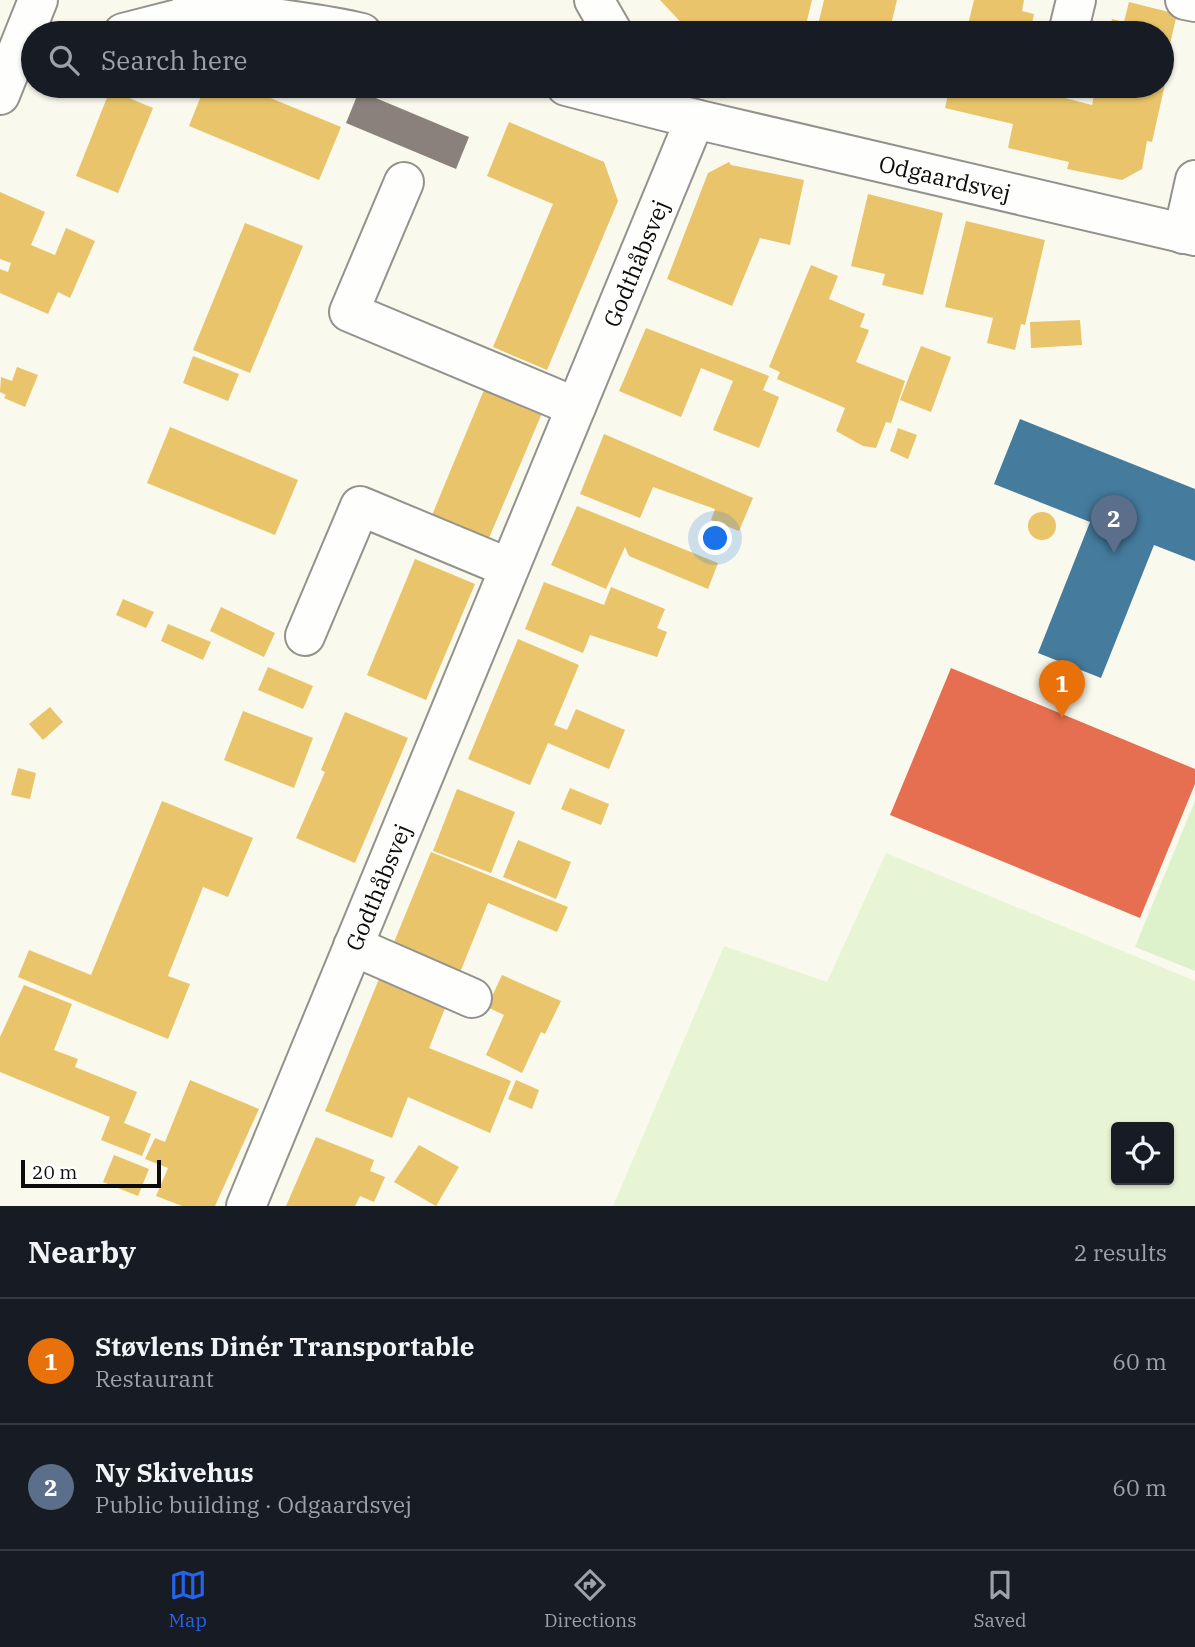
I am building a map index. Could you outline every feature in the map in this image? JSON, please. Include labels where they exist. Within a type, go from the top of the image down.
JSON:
[{"type":"street","points":[[30,21],[38,0]]},
{"type":"street","points":[[594,0],[607,21]]},
{"type":"street","points":[[1071,21],[1076,0]]},
{"type":"street","points":[[1185,0],[1195,2]]},
{"type":"street","points":[[157,21],[204,4],[310,21]]},
{"type":"street","points":[[12,70],[21,46]]},
{"type":"street","name":"Odgaardsvej","points":[[634,98],[695,119],[1189,235]]},
{"type":"street","name":"Godthåbsvej","points":[[246,1206],[695,119]]},
{"type":"street","points":[[1189,235],[1195,180]]},
{"type":"street","points":[[404,182],[349,312],[576,407]]},
{"type":"street","points":[[305,636],[359,506],[509,568]]},
{"type":"street","points":[[354,946],[472,998]]},
{"type":"green space","points":[[1195,801],[1195,971],[1135,947]]},
{"type":"green space","points":[[886,853],[1195,981],[1195,1206],[613,1206],[724,946],[827,982]]},
{"type":"building: Homes","points":[[660,0],[812,0],[807,21],[680,21]]},
{"type":"building: Homes","points":[[824,0],[897,0],[892,21],[819,21]]},
{"type":"building: Homes","points":[[974,0],[1024,0],[1022,11],[1034,14],[1033,21],[969,21]]},
{"type":"building: Homes","points":[[1129,2],[1177,14],[1174,27],[1174,21],[1124,21]]},
{"type":"building: Homes","points":[[107,98],[129,98],[153,108],[118,193],[76,176]]},
{"type":"building: Homes","points":[[200,98],[270,98],[341,127],[319,180],[189,126]]},
{"type":"building: Homes","points":[[947,98],[1065,98],[1092,105],[1093,98],[1162,98],[1152,142],[1147,141],[1142,169],[1122,180],[1067,169],[1069,162],[1008,148],[1013,124],[945,108]]},
{"type":"building: Homes","points":[[509,122],[604,162],[618,201],[547,370],[493,347],[553,204],[487,176]]},
{"type":"building: Homes","points":[[729,162],[731,165],[804,180],[790,245],[760,238],[732,306],[667,279],[708,173]]},
{"type":"building: Homes","points":[[0,192],[45,212],[31,245],[55,255],[66,228],[95,241],[70,298],[58,292],[48,314],[0,293],[0,269],[8,272],[11,263],[0,259]]},
{"type":"building: Homes","points":[[868,194],[943,213],[923,295],[882,285],[885,274],[851,266]]},
{"type":"building: Homes","points":[[966,221],[1045,240],[1025,325],[1021,324],[1015,350],[987,343],[993,318],[945,307]]},
{"type":"building: Homes","points":[[245,223],[303,246],[250,373],[193,350]]},
{"type":"building: Homes","points":[[811,265],[838,276],[829,299],[865,314],[860,327],[869,330],[856,362],[905,381],[891,423],[886,422],[876,448],[863,446],[836,431],[845,408],[777,379],[780,372],[769,367]]},
{"type":"building: Homes","points":[[1080,320],[1082,345],[1031,348],[1030,322]]},
{"type":"building: Homes","points":[[646,328],[769,376],[763,390],[779,397],[759,448],[713,430],[733,381],[701,368],[681,417],[619,391]]},
{"type":"building: Homes","points":[[921,346],[951,357],[931,412],[900,400]]},
{"type":"building: Homes","points":[[193,356],[239,374],[228,401],[183,383]]},
{"type":"building: Homes","points":[[17,367],[38,375],[25,407],[4,398],[6,395],[0,392],[1,377],[12,381]]},
{"type":"building: Homes","points":[[484,390],[542,413],[489,538],[432,515]]},
{"type":"building: Homes","points":[[170,427],[298,480],[275,535],[147,483]]},
{"type":"building: Homes","points":[[898,428],[917,435],[908,459],[890,451]]},
{"type":"building: Homes","points":[[604,434],[753,498],[739,531],[711,520],[715,509],[653,487],[640,518],[580,494]]},
{"type":"building: Homes","points":[[577,506],[718,563],[708,589],[629,556],[625,547],[606,589],[551,565]]},
{"type":"building: Homes","points":[[1042,512],[1052,516],[1056,526],[1052,536],[1042,540],[1032,536],[1028,526],[1032,516]]},
{"type":"building: Homes","points":[[415,559],[475,584],[426,700],[367,675]]},
{"type":"building: Homes","points":[[544,582],[604,605],[611,587],[665,609],[657,628],[667,632],[657,657],[590,635],[583,653],[525,629]]},
{"type":"building: Homes","points":[[123,599],[154,612],[146,628],[116,615]]},
{"type":"building: Homes","points":[[221,607],[275,633],[264,657],[210,631]]},
{"type":"building: Homes","points":[[168,624],[211,642],[203,660],[161,641]]},
{"type":"building: Homes","points":[[518,639],[579,665],[554,725],[567,730],[576,709],[625,730],[609,769],[548,743],[530,785],[468,759]]},
{"type":"building: Homes","points":[[268,667],[313,686],[303,709],[258,690]]},
{"type":"building: Homes","points":[[50,707],[63,722],[43,740],[29,724]]},
{"type":"building: Homes","points":[[243,711],[313,738],[294,788],[224,760]]},
{"type":"building: Homes","points":[[345,712],[408,738],[355,863],[296,838],[325,772],[321,770]]},
{"type":"building: Homes","points":[[18,768],[36,773],[30,799],[11,795]]},
{"type":"building: Homes","points":[[570,788],[609,804],[601,825],[561,809]]},
{"type":"building: Homes","points":[[457,789],[515,812],[491,873],[433,851]]},
{"type":"building: Homes","points":[[162,801],[253,838],[228,897],[203,887],[168,976],[190,984],[168,1039],[18,977],[29,950],[91,975]]},
{"type":"building: Homes","points":[[518,840],[571,862],[556,899],[503,877]]},
{"type":"building: Homes","points":[[431,852],[568,907],[557,932],[488,903],[459,975],[392,947]]},
{"type":"building: Homes","points":[[381,974],[448,1001],[429,1048],[511,1081],[490,1133],[408,1097],[392,1138],[325,1111]]},
{"type":"building: Homes","points":[[502,975],[561,1001],[545,1034],[541,1032],[522,1073],[486,1055],[504,1015],[487,1007]]},
{"type":"building: Homes","points":[[24,985],[72,1004],[54,1050],[78,1059],[75,1067],[137,1092],[124,1123],[151,1134],[142,1156],[101,1140],[110,1117],[0,1072],[0,1037]]},
{"type":"building: Homes","points":[[190,1080],[259,1109],[215,1206],[182,1206],[156,1196],[168,1168],[145,1159],[155,1138],[165,1142]]},
{"type":"building: Homes","points":[[516,1080],[539,1090],[532,1109],[508,1099]]},
{"type":"building: Homes","points":[[316,1137],[374,1160],[370,1171],[385,1177],[374,1202],[360,1196],[355,1206],[286,1206]]},
{"type":"building: Homes","points":[[419,1145],[459,1167],[436,1206],[394,1182]]},
{"type":"building: Homes","points":[[114,1155],[149,1169],[138,1196],[103,1182]]},
{"type":"building: Shops","points":[[951,668],[1195,769],[1195,784],[1140,918],[890,815]]},
{"type":"building: Public","points":[[1020,419],[1195,489],[1195,561],[1154,545],[1101,678],[1038,653],[1090,522],[994,484]]},
{"type":"building: Industry","points":[[356,98],[376,98],[469,137],[456,169],[346,123]]},
{"type":"place","name":"Ny Skivehus","points":[[1114,553]]},
{"type":"place","name":"Støvlens Dinér Transportable","points":[[1062,718]]}]
